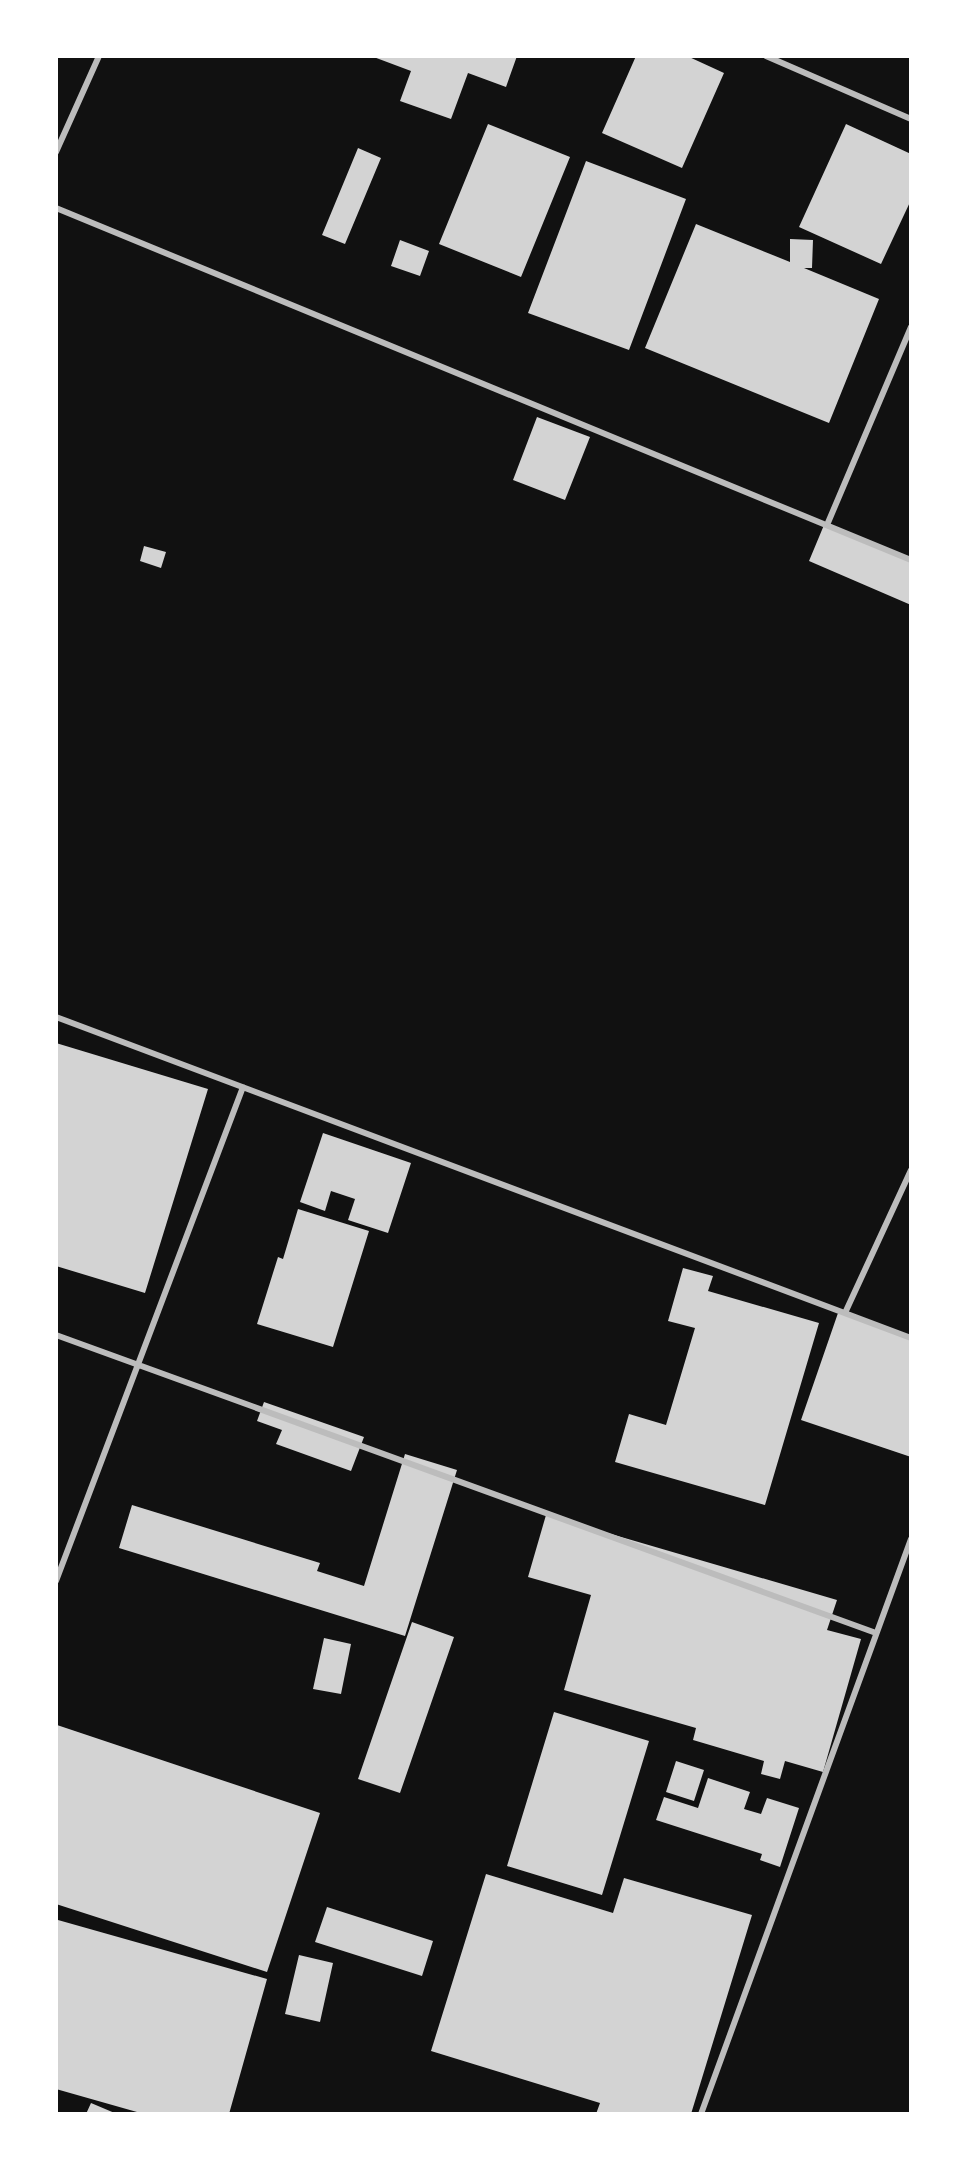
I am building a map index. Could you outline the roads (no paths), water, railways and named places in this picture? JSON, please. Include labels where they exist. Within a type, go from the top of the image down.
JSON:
[{"type":"lane","points":[[56,152],[99,56]]},
{"type":"lane","points":[[766,56],[911,119]]},
{"type":"lane","points":[[56,208],[911,560]]},
{"type":"lane","points":[[827,525],[911,327]]},
{"type":"lane","points":[[56,1017],[911,1338]]},
{"type":"lane","points":[[56,1581],[243,1087]]},
{"type":"lane","points":[[845,1313],[911,1170]]},
{"type":"lane","points":[[56,1335],[876,1633]]},
{"type":"lane","points":[[701,2114],[911,1539]]}]
